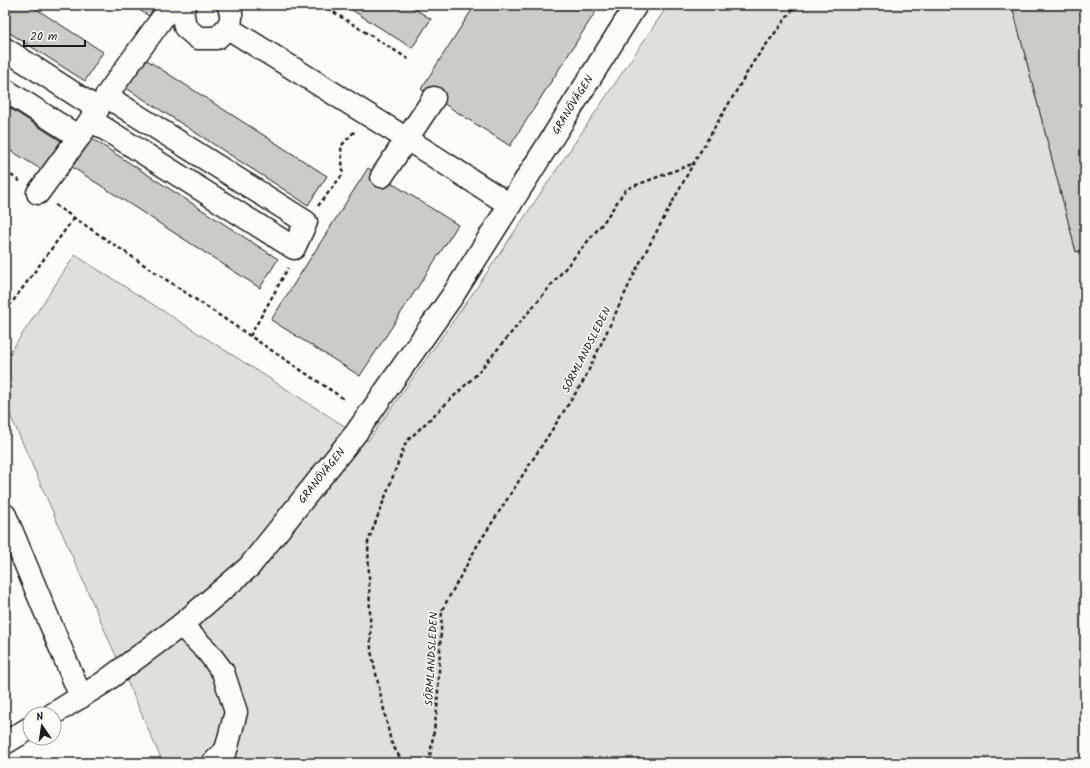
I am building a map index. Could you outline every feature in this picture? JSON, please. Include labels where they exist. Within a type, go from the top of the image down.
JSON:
[{"type":"street","points":[[38,193],[166,13],[177,5]]},
{"type":"street","points":[[185,5],[182,10],[184,27],[198,38],[217,38],[228,28],[232,12],[228,5]]},
{"type":"street","name":"GRANÖVÄGEN","points":[[62,709],[103,683],[181,625],[249,567],[356,433],[453,295],[636,5]]},
{"type":"street","points":[[228,28],[510,205]]},
{"type":"street","points":[[5,49],[93,115],[294,248],[306,222],[93,115],[5,90]]},
{"type":"street","points":[[382,176],[434,98]]},
{"type":"street","points":[[5,515],[81,697]]},
{"type":"street","points":[[181,625],[208,652],[223,672],[236,712],[226,750],[212,763]]},
{"type":"street","points":[[5,743],[22,733]]},
{"type":"path","points":[[322,5],[410,60]]},
{"type":"path","points":[[430,5],[434,8],[437,5]]},
{"type":"path","name":"SÖRMLANDSLEDEN","points":[[429,763],[437,710],[442,610],[477,546],[584,380],[637,268],[693,164],[754,61],[796,5]]},
{"type":"path","points":[[306,222],[343,174],[342,146],[353,134],[383,124]]},
{"type":"path","points":[[403,763],[391,742],[371,651],[368,542],[406,442],[481,369],[603,224],[626,189],[693,164]]},
{"type":"path","points":[[5,171],[344,399]]},
{"type":"path","points":[[5,312],[74,218]]},
{"type":"path","points":[[250,336],[289,265],[294,248]]},
{"type":"shaded area","points":[[666,5],[1012,5],[1076,251],[1085,249],[1085,763],[163,763],[5,403],[5,360],[75,255],[368,441],[475,290],[664,11]]},
{"type":"building","points":[[5,5],[30,5],[103,52],[85,81],[5,30]]},
{"type":"building","points":[[131,5],[156,5],[149,16]]},
{"type":"building","points":[[344,5],[408,5],[431,19],[412,48]]},
{"type":"building","points":[[475,5],[600,5],[510,146],[421,89]]},
{"type":"building","points":[[1012,5],[1085,5],[1085,249],[1076,252]]},
{"type":"building","points":[[139,55],[327,176],[308,205],[120,84]]},
{"type":"building","points":[[5,105],[61,141],[42,170],[5,147]]},
{"type":"building","points":[[91,138],[278,259],[260,288],[72,167]]},
{"type":"building","points":[[368,168],[458,225],[360,376],[271,320]]}]
